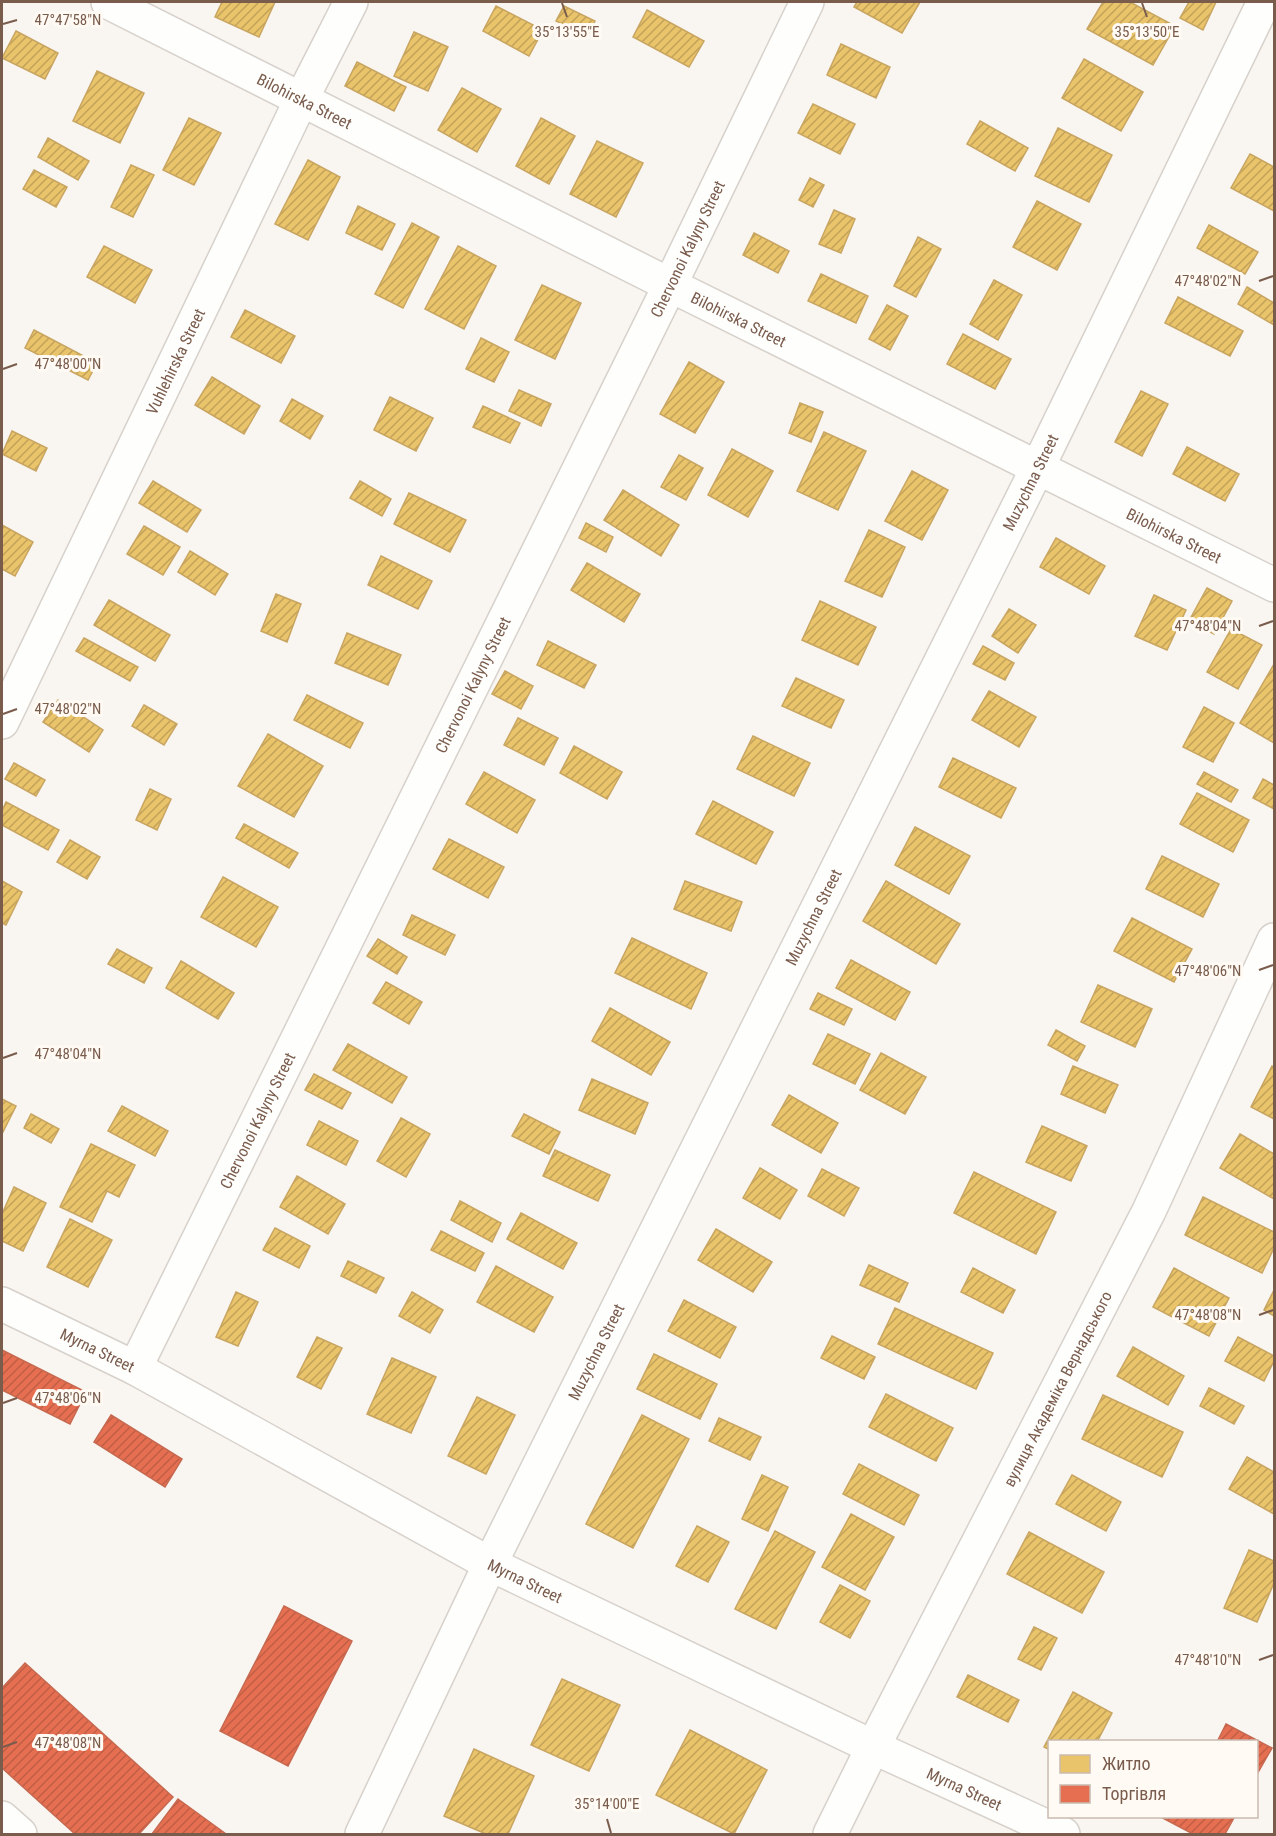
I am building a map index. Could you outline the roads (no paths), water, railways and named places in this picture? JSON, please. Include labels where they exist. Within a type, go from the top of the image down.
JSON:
[{"type":"street","name":"Bilohirska Street","points":[[108,2],[1037,469],[1275,585]]},
{"type":"street","name":"Vuhlehirska Street","points":[[2,722],[301,100],[351,2]]},
{"type":"street","name":"Chervonoi Kalyny Street","points":[[135,1368],[670,285],[807,2]]},
{"type":"street","name":"Muzychna Street","points":[[362,1834],[490,1564],[1037,469],[1264,2]]},
{"type":"street","name":"вулиця Академіка Вернадського","points":[[830,1834],[1149,1210],[1275,940]]},
{"type":"street","name":"Myrna Street","points":[[2,1304],[135,1368],[490,1564],[873,1747],[1063,1834]]},
{"type":"street","points":[[2,1818],[20,1834]]}]
